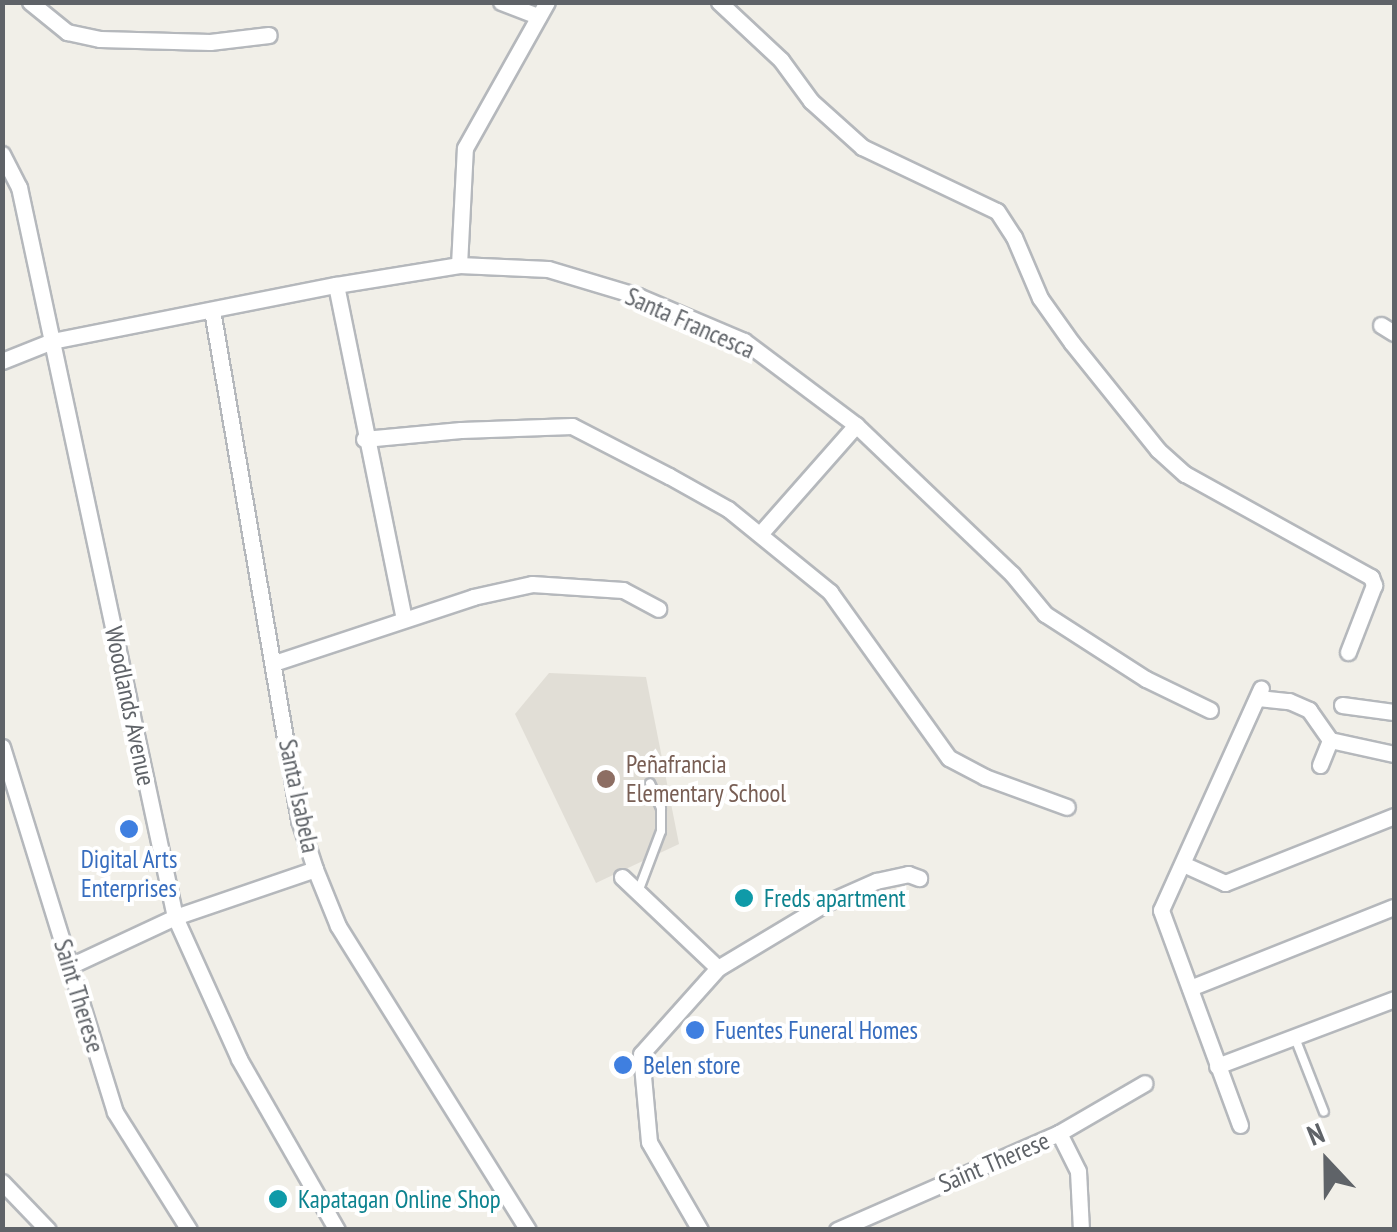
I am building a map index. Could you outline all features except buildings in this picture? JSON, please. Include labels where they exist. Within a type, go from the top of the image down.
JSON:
[{"type":"street","points":[[30,2],[67,32],[100,39],[210,42],[269,35]]},
{"type":"street","points":[[459,265],[465,148],[543,9],[501,2]]},
{"type":"street","points":[[719,2],[780,60],[811,102],[862,148],[997,211],[1014,236],[1040,298],[1072,343],[1158,450],[1185,474],[1371,576],[1374,584],[1348,652]]},
{"type":"street","name":"Woodlands Avenue","points":[[2,154],[19,186],[175,917],[239,1059],[337,1230]]},
{"type":"street","name":"Santa Francesca","points":[[52,341],[459,265],[548,269],[638,296],[744,342],[856,425],[1012,574],[1045,614],[1146,680],[1210,710]]},
{"type":"street","points":[[336,285],[364,439],[404,618]]},
{"type":"street","name":"Santa Isabela","points":[[212,310],[299,820],[314,870],[338,926],[528,1230]]},
{"type":"street","points":[[2,360],[52,341]]},
{"type":"street","points":[[760,534],[856,425]]},
{"type":"street","points":[[364,439],[572,426],[728,509],[830,592],[949,758],[985,778],[1067,806]]},
{"type":"street","points":[[274,663],[404,618],[532,584],[598,586],[632,592],[658,609]]},
{"type":"street","points":[[1240,1125],[1161,910],[1260,693],[1309,710],[1330,740],[1394,754]]},
{"type":"street","points":[[1342,705],[1394,712]]},
{"type":"street","points":[[1320,765],[1330,740]]},
{"type":"street","name":"Saint Therese","points":[[2,747],[115,1112],[189,1230]]},
{"type":"street","points":[[1183,864],[1224,883],[1394,816]]},
{"type":"street","points":[[70,966],[175,917],[314,870]]},
{"type":"street","points":[[700,1230],[649,1142],[641,1054],[718,968],[826,903],[876,881],[908,874],[919,878]]},
{"type":"street","points":[[622,878],[718,968]]},
{"type":"street","points":[[1190,988],[1394,907]]},
{"type":"street","points":[[1217,1066],[1394,999]]},
{"type":"street","name":"Saint Therese","points":[[837,1230],[1059,1134],[1145,1082]]},
{"type":"street","points":[[1059,1134],[1078,1171],[1081,1230]]},
{"type":"street","points":[[2,1182],[48,1230]]},
{"type":"lane","points":[[638,892],[661,832],[661,808],[650,783]]},
{"type":"lane","points":[[1295,1038],[1324,1112]]},
{"type":"shaded area","name":"Peñafrancia Elementary School","points":[[549,673],[646,677],[679,844],[596,883],[515,714]]},
{"type":"place","name":"Peñafrancia Elementary School","points":[[606,779]]},
{"type":"place","name":"Digital Arts Enterprises","points":[[129,829]]},
{"type":"place","name":"Freds apartment","points":[[744,898]]},
{"type":"place","name":"Fuentes Funeral Homes","points":[[695,1030]]},
{"type":"place","name":"Belen store","points":[[623,1065]]},
{"type":"place","name":"Kapatagan Online Shop","points":[[278,1199]]}]
